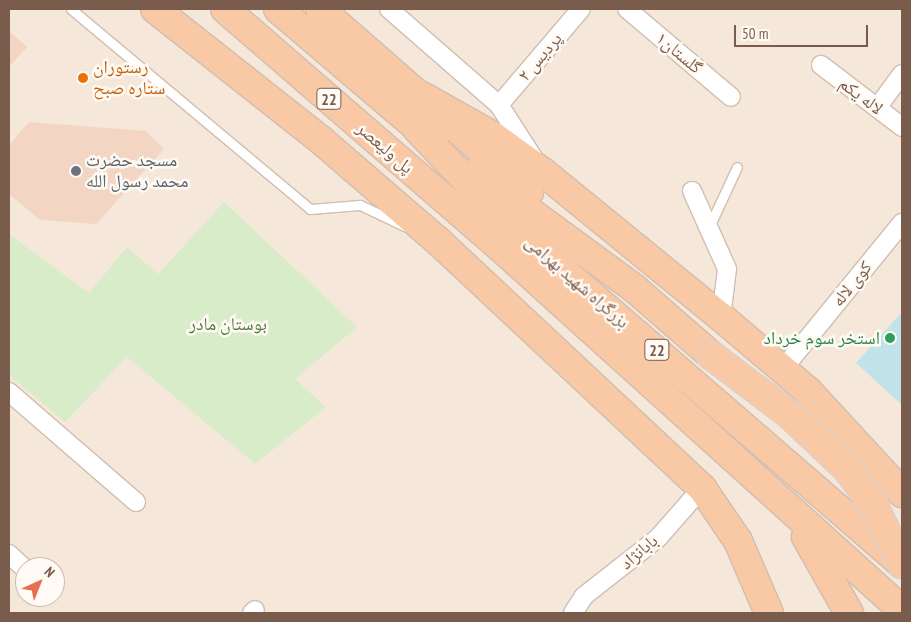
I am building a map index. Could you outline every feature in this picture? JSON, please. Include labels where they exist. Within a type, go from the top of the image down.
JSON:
[{"type":"highway","points":[[155,9],[322,140]]},
{"type":"highway","points":[[177,9],[322,140],[438,241],[702,488],[738,541],[769,613]]},
{"type":"highway","name":"پل ولیعصر","points":[[225,9],[433,189]]},
{"type":"highway","name":"پل ولیعصر","points":[[278,9],[418,130]]},
{"type":"highway","points":[[320,9],[422,96],[635,289],[711,355],[790,415],[847,469],[872,502],[902,564]]},
{"type":"highway","points":[[422,96],[493,136],[543,172],[721,317],[782,370],[846,430],[902,493]]},
{"type":"highway","points":[[418,130],[635,289]]},
{"type":"highway","name":"بزرگراه شهید بهرامی","points":[[418,130],[498,215],[902,564]]},
{"type":"highway","name":"بزرگراه شهید بهرامی","points":[[433,189],[902,610]]},
{"type":"highway","points":[[438,241],[673,405]]},
{"type":"highway","points":[[777,497],[818,554],[849,613]]},
{"type":"street","points":[[389,9],[499,105],[543,172]]},
{"type":"street","name":"پردیس ۲","points":[[499,105],[581,9]]},
{"type":"street","name":"گلستان۱","points":[[627,9],[731,97]]},
{"type":"street","name":"لاله یکم","points":[[821,65],[902,127]]},
{"type":"street","points":[[877,108],[902,74]]},
{"type":"street","points":[[692,191],[727,269],[721,317]]},
{"type":"street","name":"کوی لاله","points":[[782,370],[902,223]]},
{"type":"street","points":[[9,392],[136,502]]},
{"type":"street","points":[[846,430],[902,478]]},
{"type":"street","name":"بابانژاد","points":[[573,613],[584,596],[658,538],[702,488]]},
{"type":"lane","points":[[71,9],[310,209],[360,206],[438,241]]},
{"type":"lane","points":[[708,227],[737,167]]},
{"type":"shaded area","points":[[9,9],[902,9],[902,613],[9,613]]},
{"type":"green space","name":"بوستان مادر","points":[[224,202],[357,327],[295,379],[326,407],[255,464],[127,357],[65,422],[9,375],[9,234],[89,293],[127,247],[158,274]]},
{"type":"water","name":"استخر سوم خرداد","points":[[902,314],[902,405],[856,363]]},
{"type":"building","points":[[9,31],[27,47],[9,67]]},
{"type":"building","name":"مسجد حضرت محمد رسول الله","points":[[29,122],[146,131],[164,149],[96,224],[40,220],[9,194],[9,145]]},
{"type":"place","name":"رستوران ستاره صبح","points":[[83,78]]},
{"type":"place","name":"مسجد حضرت محمد رسول الله","points":[[76,171]]},
{"type":"place","name":"استخر سوم خرداد","points":[[890,338]]}]
